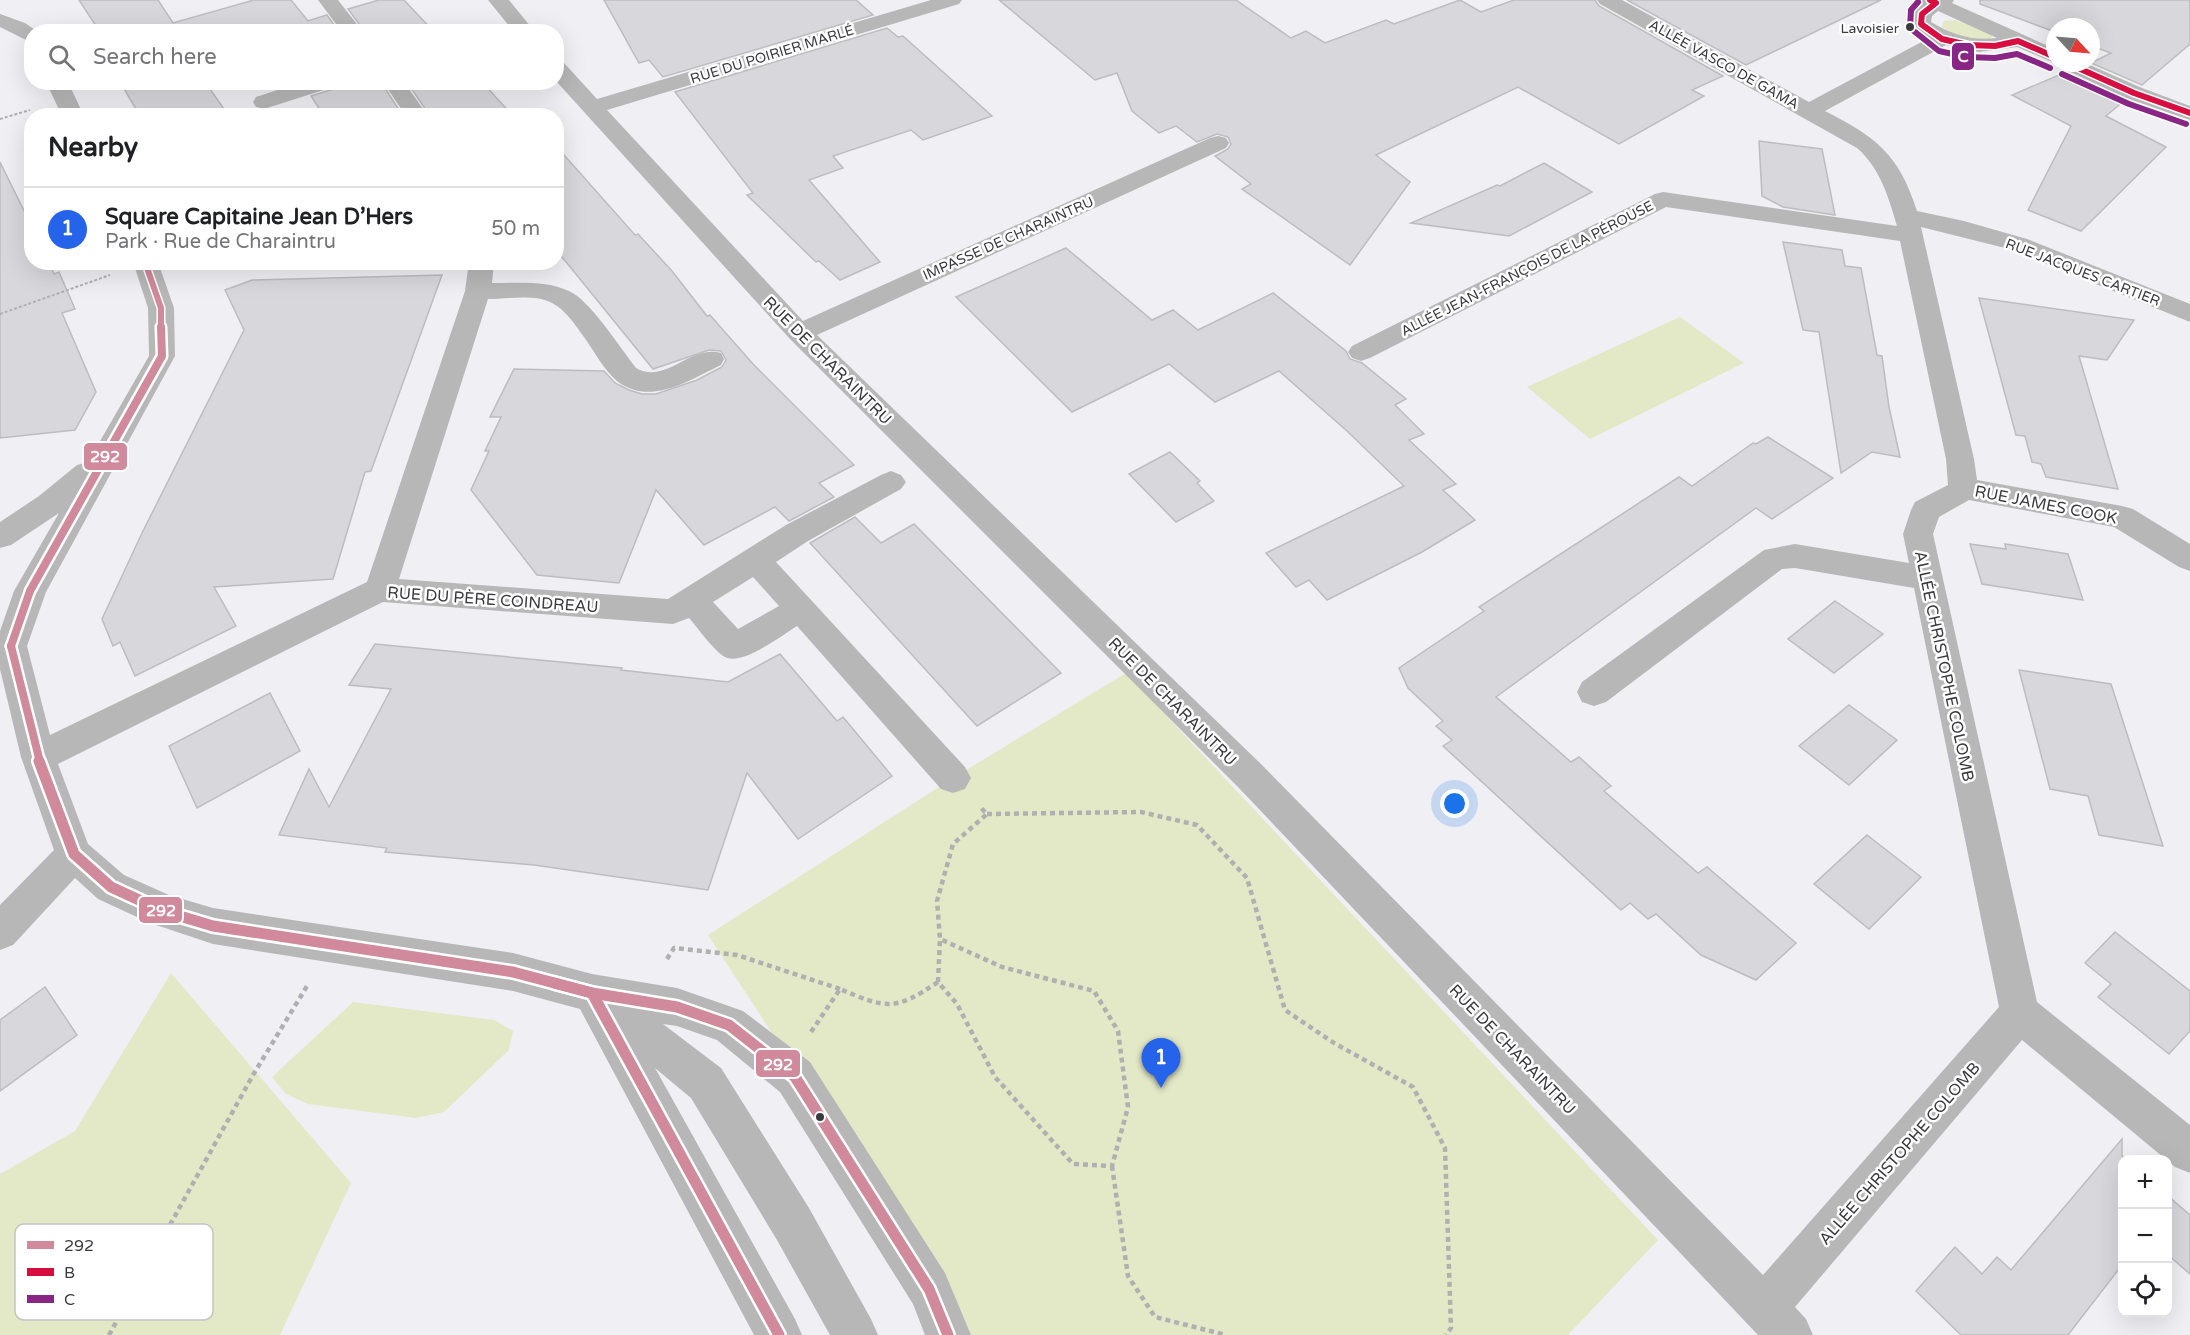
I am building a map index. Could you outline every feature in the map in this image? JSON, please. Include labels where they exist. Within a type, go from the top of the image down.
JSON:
[{"type":"street","points":[[328,0],[347,24]]},
{"type":"street","points":[[498,0],[518,24]]},
{"type":"street","name":"RUE DU POIRIER MARLÉ","points":[[591,108],[952,0]]},
{"type":"street","name":"ALLÉE VASCO DE GAMA","points":[[1607,0],[1809,111]]},
{"type":"street","points":[[2018,41],[1995,46],[1968,45],[1942,39],[1921,24],[1922,14],[1937,1],[2046,53]]},
{"type":"street","points":[[0,20],[24,31]]},
{"type":"street","points":[[1809,111],[1942,39]]},
{"type":"street","points":[[2087,72],[2134,93],[2190,113]]},
{"type":"street","name":"RUE DE CHARAINTRU","points":[[564,77],[799,333],[1250,777],[1790,1335]]},
{"type":"street","points":[[61,90],[69,108]]},
{"type":"street","points":[[264,102],[301,90]]},
{"type":"street","points":[[399,90],[411,108]]},
{"type":"street","points":[[1809,111],[1850,134],[1872,150],[1892,178],[1907,226],[1960,459],[1963,488]]},
{"type":"street","name":"IMPASSE DE CHARAINTRU","points":[[799,333],[1218,143]]},
{"type":"street","name":"ALLÉE JEAN-FRANÇOIS DE LA PÉROUSE","points":[[1361,352],[1663,199],[1907,226]]},
{"type":"street","name":"RUE JACQUES CARTIER","points":[[1907,226],[1955,226],[2018,244],[2190,314]]},
{"type":"street","points":[[148,270],[160,299],[164,326],[162,356],[30,591],[5,643],[38,757],[74,854],[111,887],[163,911],[213,926],[513,972],[592,993],[677,1006],[729,1025],[784,1066],[795,1077],[929,1289],[948,1335]]},
{"type":"street","points":[[380,590],[478,291],[481,270]]},
{"type":"street","points":[[478,291],[536,291],[561,297],[576,309],[626,374],[640,382],[661,382],[711,359]]},
{"type":"street","points":[[0,537],[50,504],[106,455]]},
{"type":"street","name":"RUE DU PÈRE COINDREAU","points":[[38,757],[380,590],[673,612],[797,533],[891,482]]},
{"type":"street","name":"RUE JAMES COOK","points":[[1963,488],[2122,517],[2190,559]]},
{"type":"street","name":"ALLÉE CHRISTOPHE COLOMB","points":[[1764,1308],[2020,1013],[1918,534],[1926,510],[1956,495],[1963,488]]},
{"type":"street","points":[[1594,692],[1775,558],[1796,556],[1926,578]]},
{"type":"street","points":[[756,560],[953,778]]},
{"type":"street","points":[[692,600],[735,647],[800,609]]},
{"type":"street","points":[[0,932],[74,854]]},
{"type":"street","points":[[592,993],[779,1335]]},
{"type":"street","points":[[592,993],[706,1083],[793,1224],[855,1335]]},
{"type":"street","points":[[2020,1013],[2190,1152]]},
{"type":"path","points":[[0,314],[125,270]]},
{"type":"path","points":[[953,778],[987,814]]},
{"type":"path","points":[[1112,1166],[1073,1164],[995,1077],[957,1004],[938,982],[940,939],[937,901],[953,844],[987,814],[1141,812],[1197,825],[1247,878],[1285,1010],[1334,1043],[1413,1087],[1445,1148],[1451,1328],[1446,1335]]},
{"type":"path","points":[[940,939],[1002,967],[1094,991],[1118,1031],[1128,1107],[1112,1166],[1128,1276],[1155,1317],[1226,1335]]},
{"type":"path","points":[[170,1224],[253,1075],[331,945]]},
{"type":"path","points":[[642,1001],[674,948],[737,955],[884,1006],[908,1003],[938,982]]},
{"type":"path","points":[[784,1066],[809,1036],[840,989]]},
{"type":"path","points":[[109,1335],[117,1320]]},
{"type":"green space","points":[[1955,20],[1993,36],[1989,40],[1956,36],[1942,27],[1944,21]]},
{"type":"green space","points":[[1680,317],[1744,363],[1590,439],[1527,387]]},
{"type":"green space","points":[[1126,673],[1658,1240],[1568,1335],[960,1335],[934,1281],[708,935],[953,778]]},
{"type":"green space","points":[[171,973],[351,1183],[280,1335],[0,1335],[0,1174],[75,1131]]},
{"type":"green space","points":[[353,1002],[494,1020],[513,1031],[509,1050],[444,1112],[416,1118],[308,1104],[286,1094],[272,1077]]},
{"type":"building","points":[[79,0],[158,0],[173,23],[254,0],[291,0],[308,21],[327,15],[333,24],[95,24]]},
{"type":"building","points":[[379,0],[404,0],[426,24],[359,24],[348,9]]},
{"type":"building","points":[[604,0],[856,0],[873,15],[663,77],[649,60],[639,63]]},
{"type":"building","points":[[999,0],[1236,0],[1291,38],[1306,31],[1325,43],[1386,20],[1394,24],[1460,0],[1481,12],[1514,0],[1595,0],[1599,6],[1723,76],[1692,90],[1704,96],[1619,144],[1518,87],[1376,155],[1410,182],[1350,265],[1242,189],[1251,184],[1215,156],[1228,149],[1231,144],[1228,137],[1217,134],[1197,142],[1176,126],[1159,133],[1132,111],[1117,73],[1095,80]]},
{"type":"building","points":[[1627,0],[1881,0],[1746,65]]},
{"type":"building","points":[[1980,0],[2190,0],[2190,44],[2142,85],[2100,67],[2100,58],[2111,53],[2100,49],[2100,18],[2046,18],[2046,29],[1980,4]]},
{"type":"building","points":[[887,28],[898,37],[903,36],[992,116],[923,140],[911,130],[833,156],[843,168],[809,180],[880,262],[840,280],[819,261],[816,262],[747,195],[753,193],[675,92]]},
{"type":"building","points":[[2066,72],[2125,100],[2106,116],[2166,147],[2081,231],[2028,210],[2071,126],[2012,95]]},
{"type":"building","points":[[125,90],[211,90],[223,108],[135,108]]},
{"type":"building","points":[[331,90],[386,90],[398,108],[319,108],[311,96]]},
{"type":"building","points":[[412,90],[489,90],[506,108],[425,108]]},
{"type":"building","points":[[1759,141],[1822,149],[1835,215],[1783,207],[1762,196]]},
{"type":"building","points":[[564,155],[635,235],[638,234],[672,271],[707,316],[710,315],[753,364],[854,465],[819,483],[834,497],[789,521],[775,507],[704,545],[656,490],[619,583],[537,575],[471,490],[489,451],[485,451],[501,417],[490,417],[514,369],[604,371],[615,383],[629,390],[642,394],[656,394],[697,380],[722,367],[726,360],[721,351],[709,350],[653,369],[564,260]]},
{"type":"building","points":[[0,162],[24,211],[24,270],[52,270],[54,274],[59,272],[75,309],[62,313],[96,392],[75,430],[0,438]]},
{"type":"building","points":[[1544,163],[1592,192],[1509,236],[1411,223],[1497,185],[1500,186]]},
{"type":"building","points":[[1783,242],[1842,250],[1845,266],[1861,268],[1877,355],[1882,356],[1889,407],[1900,457],[1872,452],[1841,473],[1819,332],[1803,330]]},
{"type":"building","points":[[1066,248],[1152,320],[1173,310],[1198,330],[1273,293],[1346,351],[1350,359],[1362,363],[1406,399],[1395,405],[1424,434],[1409,440],[1456,484],[1443,490],[1475,520],[1422,552],[1327,600],[1309,580],[1296,587],[1266,553],[1404,486],[1347,431],[1279,371],[1215,402],[1169,364],[1072,412],[956,297]]},
{"type":"building","points":[[442,275],[371,471],[365,472],[333,579],[214,587],[236,626],[135,676],[120,642],[113,646],[102,619],[142,533],[244,330],[225,290],[252,280]]},
{"type":"building","points":[[1979,298],[2134,320],[2107,360],[2079,356],[2118,489],[2046,477],[2041,464],[2032,462],[2025,436],[2016,435]]},
{"type":"building","points":[[1768,437],[1833,478],[1772,519],[1756,508],[1496,697],[1571,762],[1579,757],[1611,786],[1604,791],[1698,873],[1707,867],[1796,943],[1756,980],[1701,955],[1656,914],[1648,919],[1630,903],[1621,910],[1443,746],[1452,740],[1436,726],[1443,721],[1408,688],[1399,668],[1484,611],[1479,607],[1679,477],[1692,486],[1753,443],[1756,444]]},
{"type":"building","points":[[1170,452],[1200,481],[1197,483],[1214,501],[1176,522],[1129,474]]},
{"type":"building","points":[[855,517],[881,543],[914,524],[1061,673],[977,726],[810,543]]},
{"type":"building","points":[[1970,544],[2006,549],[2005,544],[2068,554],[2083,600],[1982,584]]},
{"type":"building","points":[[1835,601],[1883,634],[1834,673],[1788,639]]},
{"type":"building","points":[[375,644],[622,668],[621,670],[728,682],[780,654],[837,721],[843,717],[892,776],[798,839],[747,773],[708,890],[534,865],[385,852],[387,848],[279,835],[309,769],[329,807],[391,689],[349,685]]},
{"type":"building","points":[[2019,670],[2111,684],[2163,846],[2099,835],[2088,796],[2050,789]]},
{"type":"building","points":[[270,693],[300,751],[197,808],[169,746]]},
{"type":"building","points":[[1849,705],[1897,740],[1849,785],[1799,746]]},
{"type":"building","points":[[1867,835],[1921,877],[1869,929],[1814,884]]},
{"type":"building","points":[[2115,932],[2190,991],[2190,1031],[2169,1054],[2098,997],[2111,984],[2085,963]]},
{"type":"building","points":[[45,987],[77,1035],[0,1091],[0,1020]]},
{"type":"building","points":[[2122,1139],[2122,1155],[2118,1155],[2118,1270],[2068,1335],[1961,1335],[1916,1291],[1955,1247],[1982,1274],[1997,1257],[2011,1270]]},
{"type":"building","points":[[2172,1199],[2190,1215],[2190,1274],[2172,1258]]},
{"type":"transit line","name":"B","points":[[1930,0],[1936,3],[1922,14],[1921,24],[1942,39],[1968,45],[1995,46],[2018,41],[2046,53]]},
{"type":"transit line","name":"C","points":[[1918,2],[1911,10],[1910,28],[1939,51],[1966,57],[1995,58],[2017,54],[2046,66]]},
{"type":"transit line","name":"B","points":[[2087,72],[2134,93],[2190,113]]},
{"type":"transit line","name":"C","points":[[2062,74],[2129,104],[2186,124]]},
{"type":"transit line","name":"292","points":[[11,646],[30,591],[162,356],[161,308],[148,270]]},
{"type":"transit line","name":"292","points":[[11,646],[38,757],[74,854],[111,887],[163,911],[213,926],[513,972],[592,993],[677,1007],[729,1025],[795,1077],[929,1289],[948,1335]]},
{"type":"transit line","name":"292","points":[[554,983],[592,993],[779,1335]]},
{"type":"place","name":"Lavoisier","points":[[1910,27]]},
{"type":"place","name":"Square Capitaine Jean D’Hers","points":[[1161,1088]]}]
